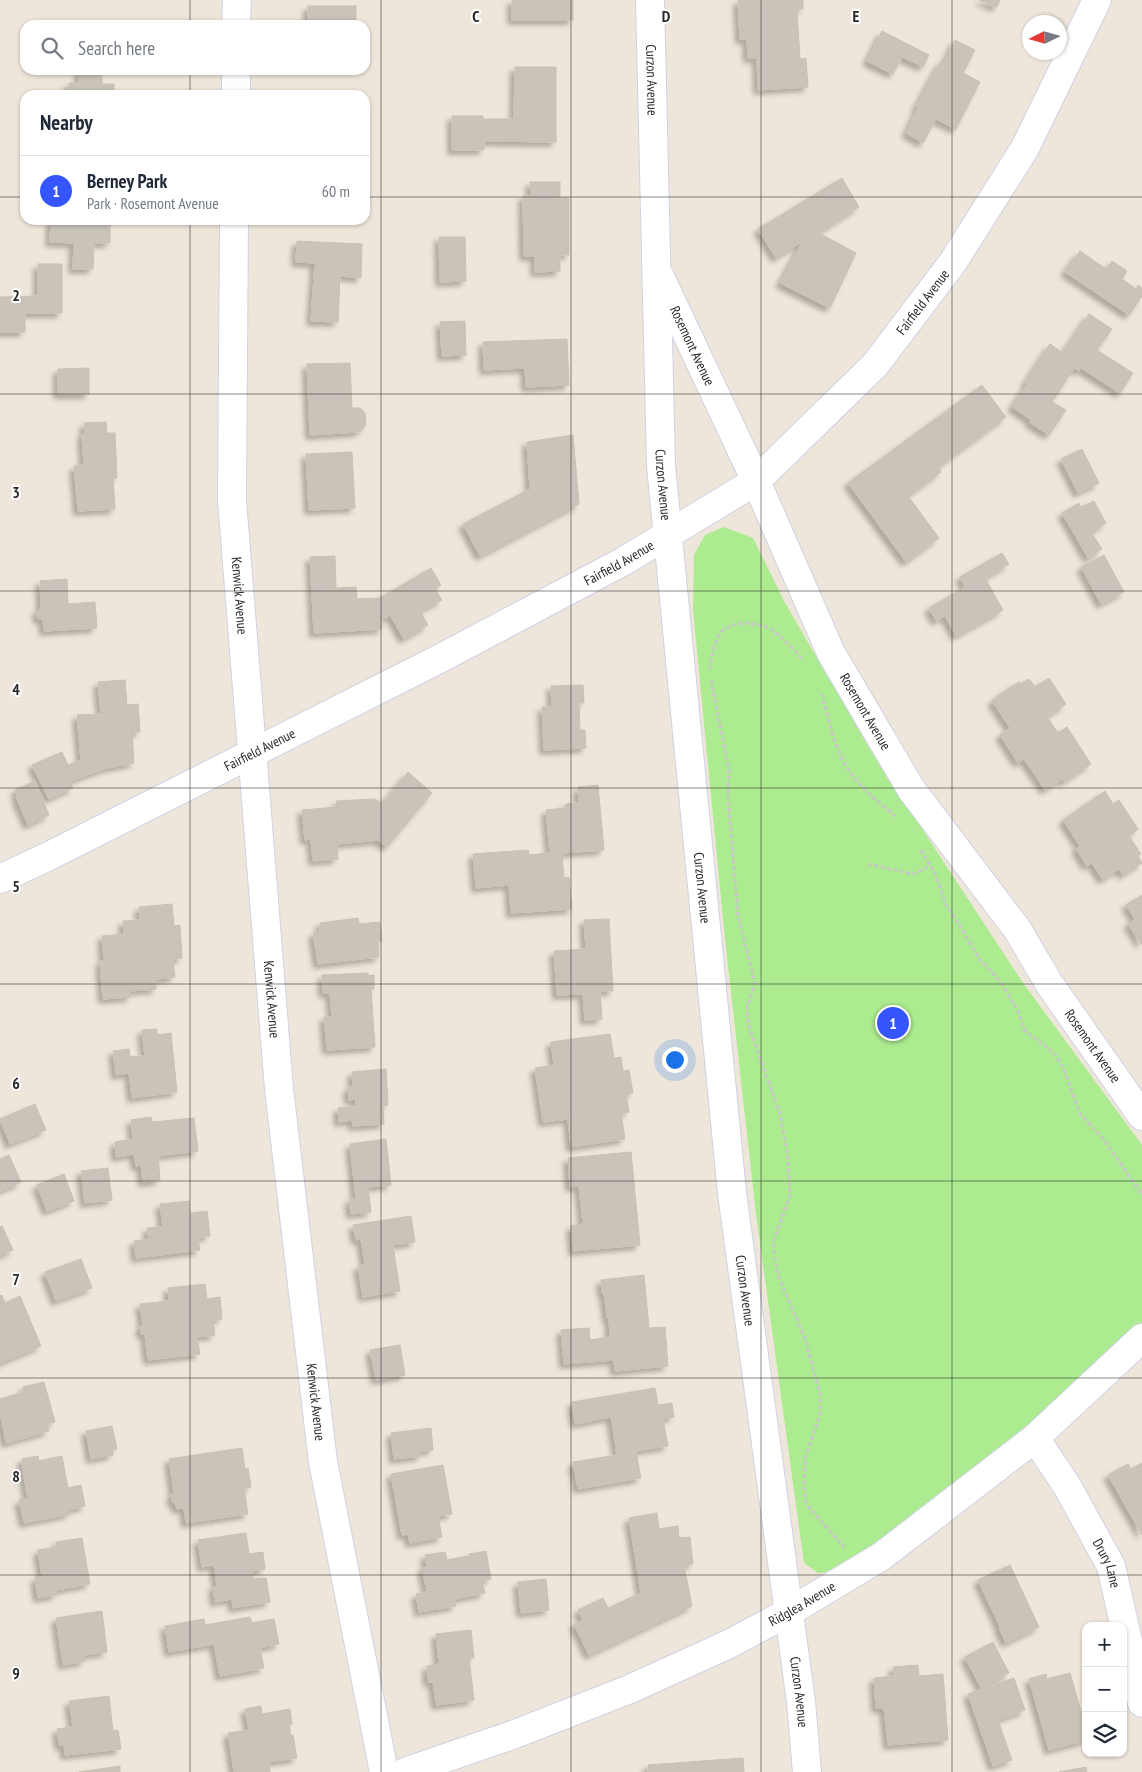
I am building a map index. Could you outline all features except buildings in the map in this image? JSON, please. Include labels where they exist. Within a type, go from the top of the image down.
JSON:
[{"type":"street","points":[[236,20],[237,0]]},
{"type":"street","name":"Curzon Avenue","points":[[650,0],[661,466],[732,1193],[801,1702],[807,1772]]},
{"type":"street","name":"Fairfield Avenue","points":[[0,879],[441,658],[624,561],[756,481],[875,365],[953,262],[1025,148],[1097,0]]},
{"type":"street","points":[[236,75],[236,90]]},
{"type":"street","name":"Kenwick Avenue","points":[[234,225],[232,500],[279,1088],[323,1462],[384,1772]]},
{"type":"street","name":"Rosemont Avenue","points":[[656,269],[756,481],[831,653],[911,789],[1017,929],[1050,984],[1142,1116]]},
{"type":"street","name":"Ridglea Avenue","points":[[405,1772],[515,1734],[630,1689],[729,1644],[789,1612],[882,1556],[1035,1438],[1142,1338]]},
{"type":"street","name":"Drury Lane","points":[[1035,1438],[1067,1486],[1111,1566],[1142,1703]]},
{"type":"path","points":[[808,668],[804,660],[771,628],[748,623],[733,625],[720,633],[710,668],[729,770],[728,797],[738,916],[755,983],[747,1008],[748,1024],[780,1114],[787,1150],[790,1196],[774,1240],[774,1256],[780,1278],[804,1336],[820,1393],[820,1415],[805,1458],[804,1488],[807,1506],[847,1550]]},
{"type":"path","points":[[821,690],[834,738],[845,766],[866,791],[900,821]]},
{"type":"path","points":[[916,843],[936,876],[946,905],[980,960],[1000,981],[1018,1011],[1025,1031],[1054,1053],[1063,1067],[1080,1114],[1105,1141],[1142,1195]]},
{"type":"path","points":[[868,864],[913,874],[930,867],[956,849]]},
{"type":"green space","points":[[724,527],[753,538],[784,601],[871,751],[1023,983],[1142,1145],[1142,1324],[1096,1376],[872,1551],[826,1572],[818,1573],[804,1563],[756,1214],[725,939],[693,610],[694,555],[705,535]]},
{"type":"place","name":"Berney Park","points":[[893,1023]]}]
